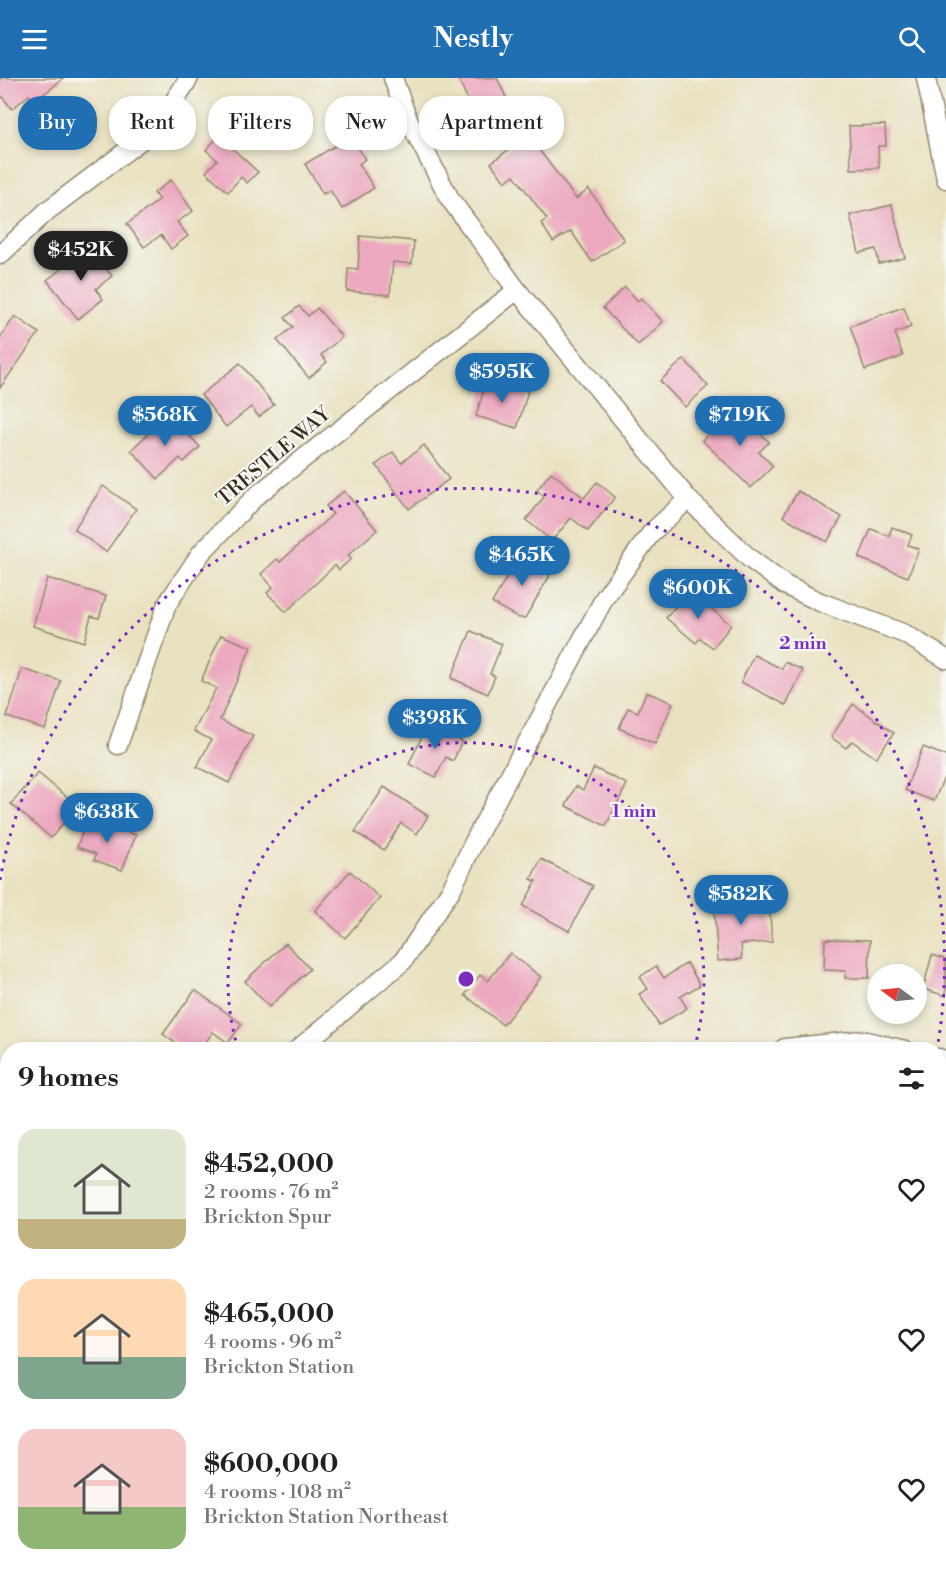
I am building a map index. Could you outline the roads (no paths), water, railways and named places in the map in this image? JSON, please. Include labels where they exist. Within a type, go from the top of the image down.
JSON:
[{"type":"street","points":[[0,255],[48,211],[157,128],[189,78]]},
{"type":"street","points":[[393,78],[406,117],[450,199],[517,290],[688,499],[749,558],[785,585],[820,602],[904,634],[946,659]]},
{"type":"street","points":[[926,78],[946,179]]},
{"type":"street","name":"TRESTLE WAY","points":[[118,745],[167,604],[201,553],[256,496],[517,290]]},
{"type":"street","points":[[307,1042],[403,961],[451,890],[476,838],[605,597],[652,532],[688,499]]},
{"type":"street","points":[[843,1042],[862,1040],[871,1042]]}]
